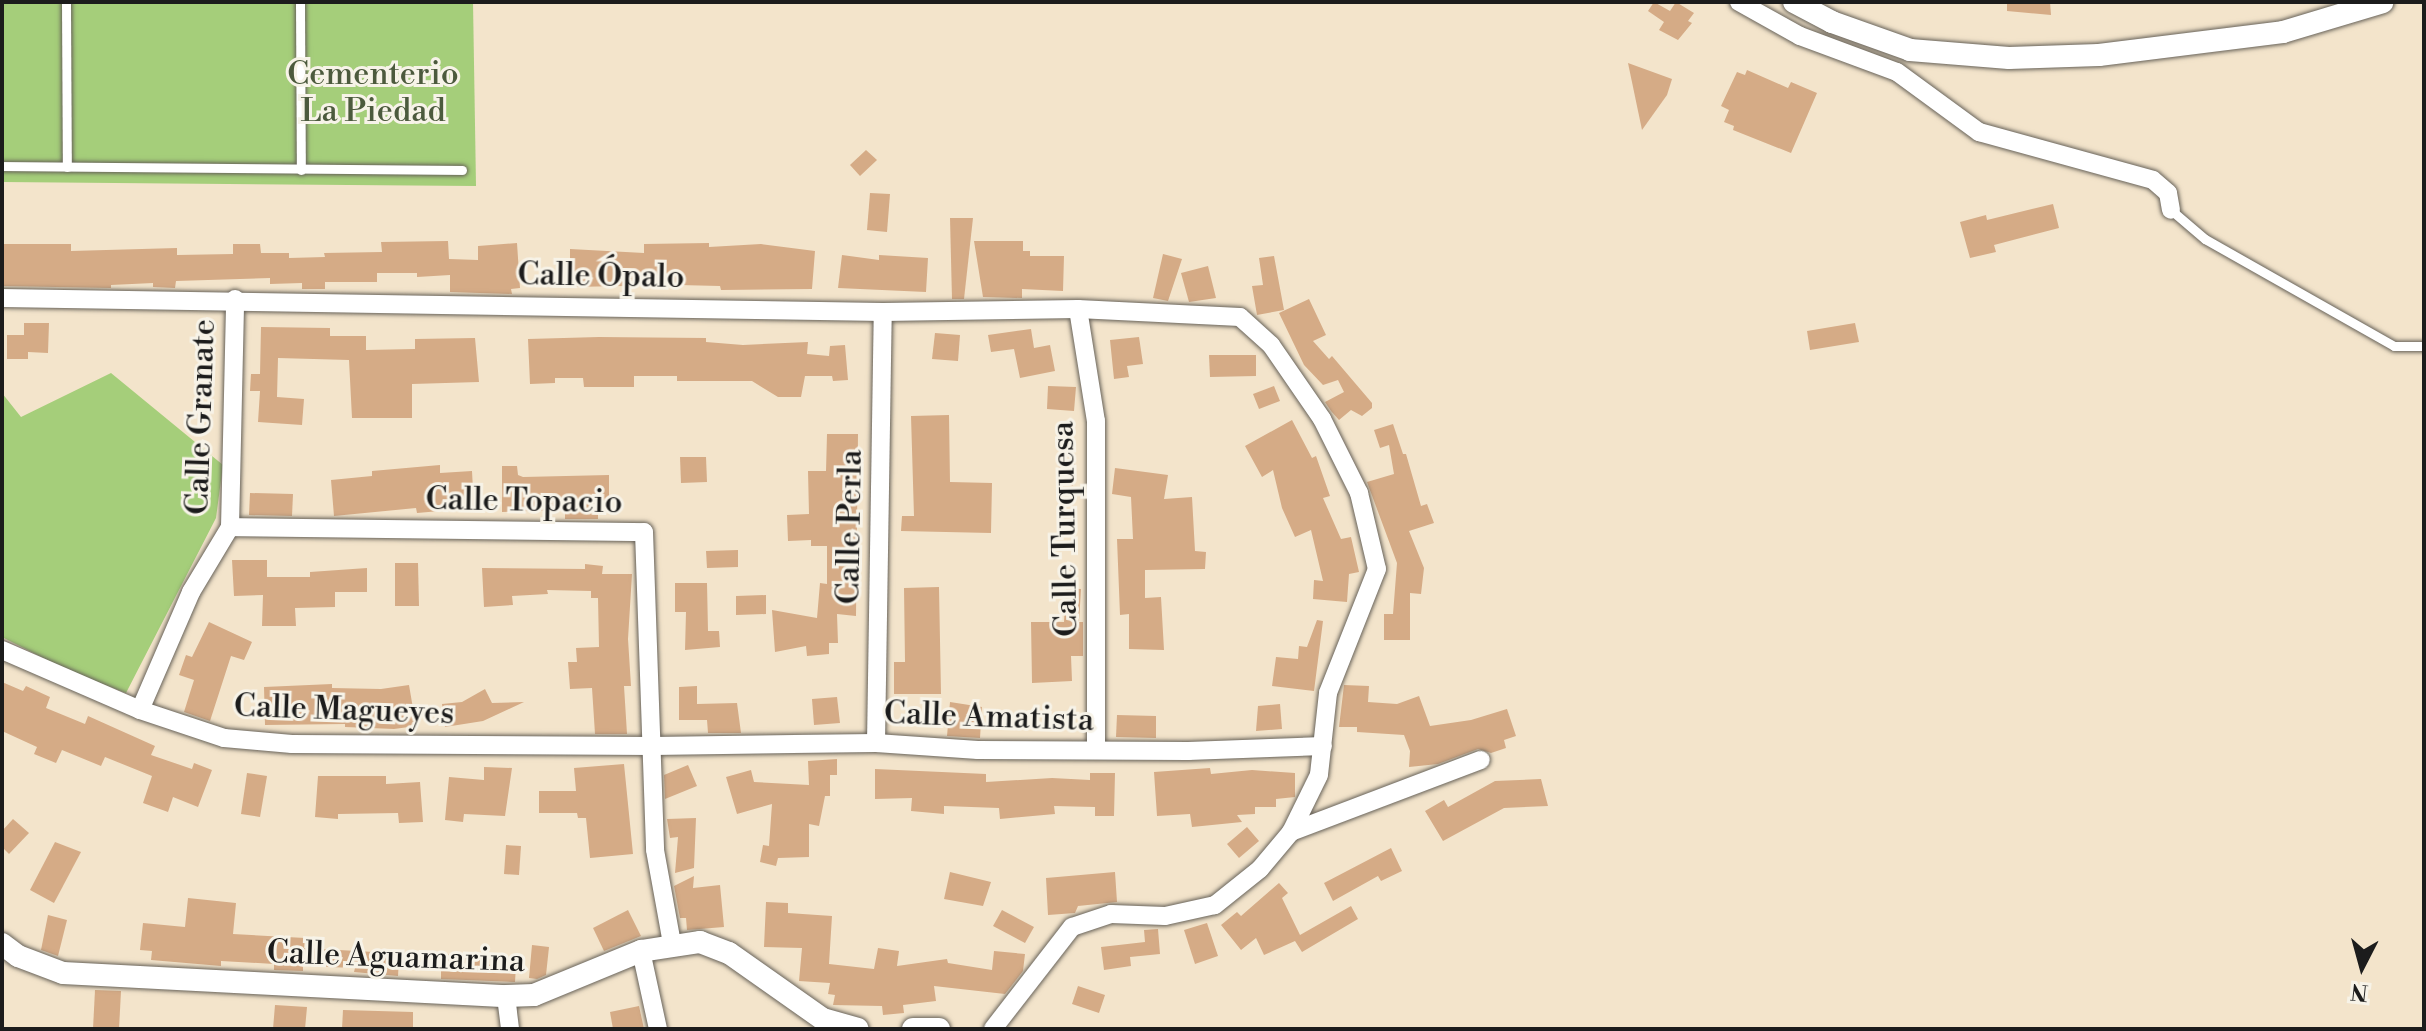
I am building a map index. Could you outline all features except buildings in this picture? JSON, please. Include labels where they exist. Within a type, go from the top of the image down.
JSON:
[{"type":"street","points":[[1739,2],[1800,36],[1897,72],[1979,132],[2153,180],[2168,193],[2171,210]]},
{"type":"street","points":[[1794,2],[1832,22],[1910,50],[2009,58],[2099,55],[2283,32],[2383,2]]},
{"type":"street","name":"Calle Ópalo","points":[[2,298],[235,299],[883,312],[1078,309],[1240,317],[1271,345],[1322,419],[1359,493],[1377,569],[1328,693],[1319,775],[1291,832],[1260,869],[1215,905],[1165,916],[1111,914],[1072,927],[993,1029]]},
{"type":"street","name":"Calle Granate","points":[[140,710],[191,592],[230,527],[235,299]]},
{"type":"street","name":"Calle Turquesa","points":[[1078,309],[1096,421],[1096,750]]},
{"type":"street","name":"Calle Perla","points":[[876,743],[883,312]]},
{"type":"street","name":"Calle Topacio","points":[[230,527],[644,532],[655,850],[672,944]]},
{"type":"street","name":"Calle Magueyes","points":[[2,650],[140,710],[224,738],[292,744],[653,746]]},
{"type":"street","name":"Calle Amatista","points":[[653,746],[876,743],[978,750],[1096,750],[1323,746]]},
{"type":"street","points":[[1291,832],[1481,760]]},
{"type":"street","name":"Calle Aguamarina","points":[[2,944],[18,956],[63,973],[506,996],[546,991],[641,951],[700,942],[729,953],[823,1019],[858,1029]]},
{"type":"street","points":[[641,951],[658,1029]]},
{"type":"street","points":[[506,996],[510,1029]]},
{"type":"street","points":[[913,1029],[939,1029]]},
{"type":"lane","points":[[66,2],[67,167]]},
{"type":"lane","points":[[300,2],[301,170]]},
{"type":"lane","points":[[1897,72],[1910,50]]},
{"type":"lane","points":[[2,166],[462,170]]},
{"type":"lane","points":[[2171,210],[2216,245],[2394,346],[2424,346]]},
{"type":"green space","name":"Cementerio La Piedad","points":[[2,2],[473,2],[476,186],[2,182]]},
{"type":"green space","points":[[111,373],[223,465],[216,518],[126,693],[69,671],[2,637],[2,393],[21,417]]}]
